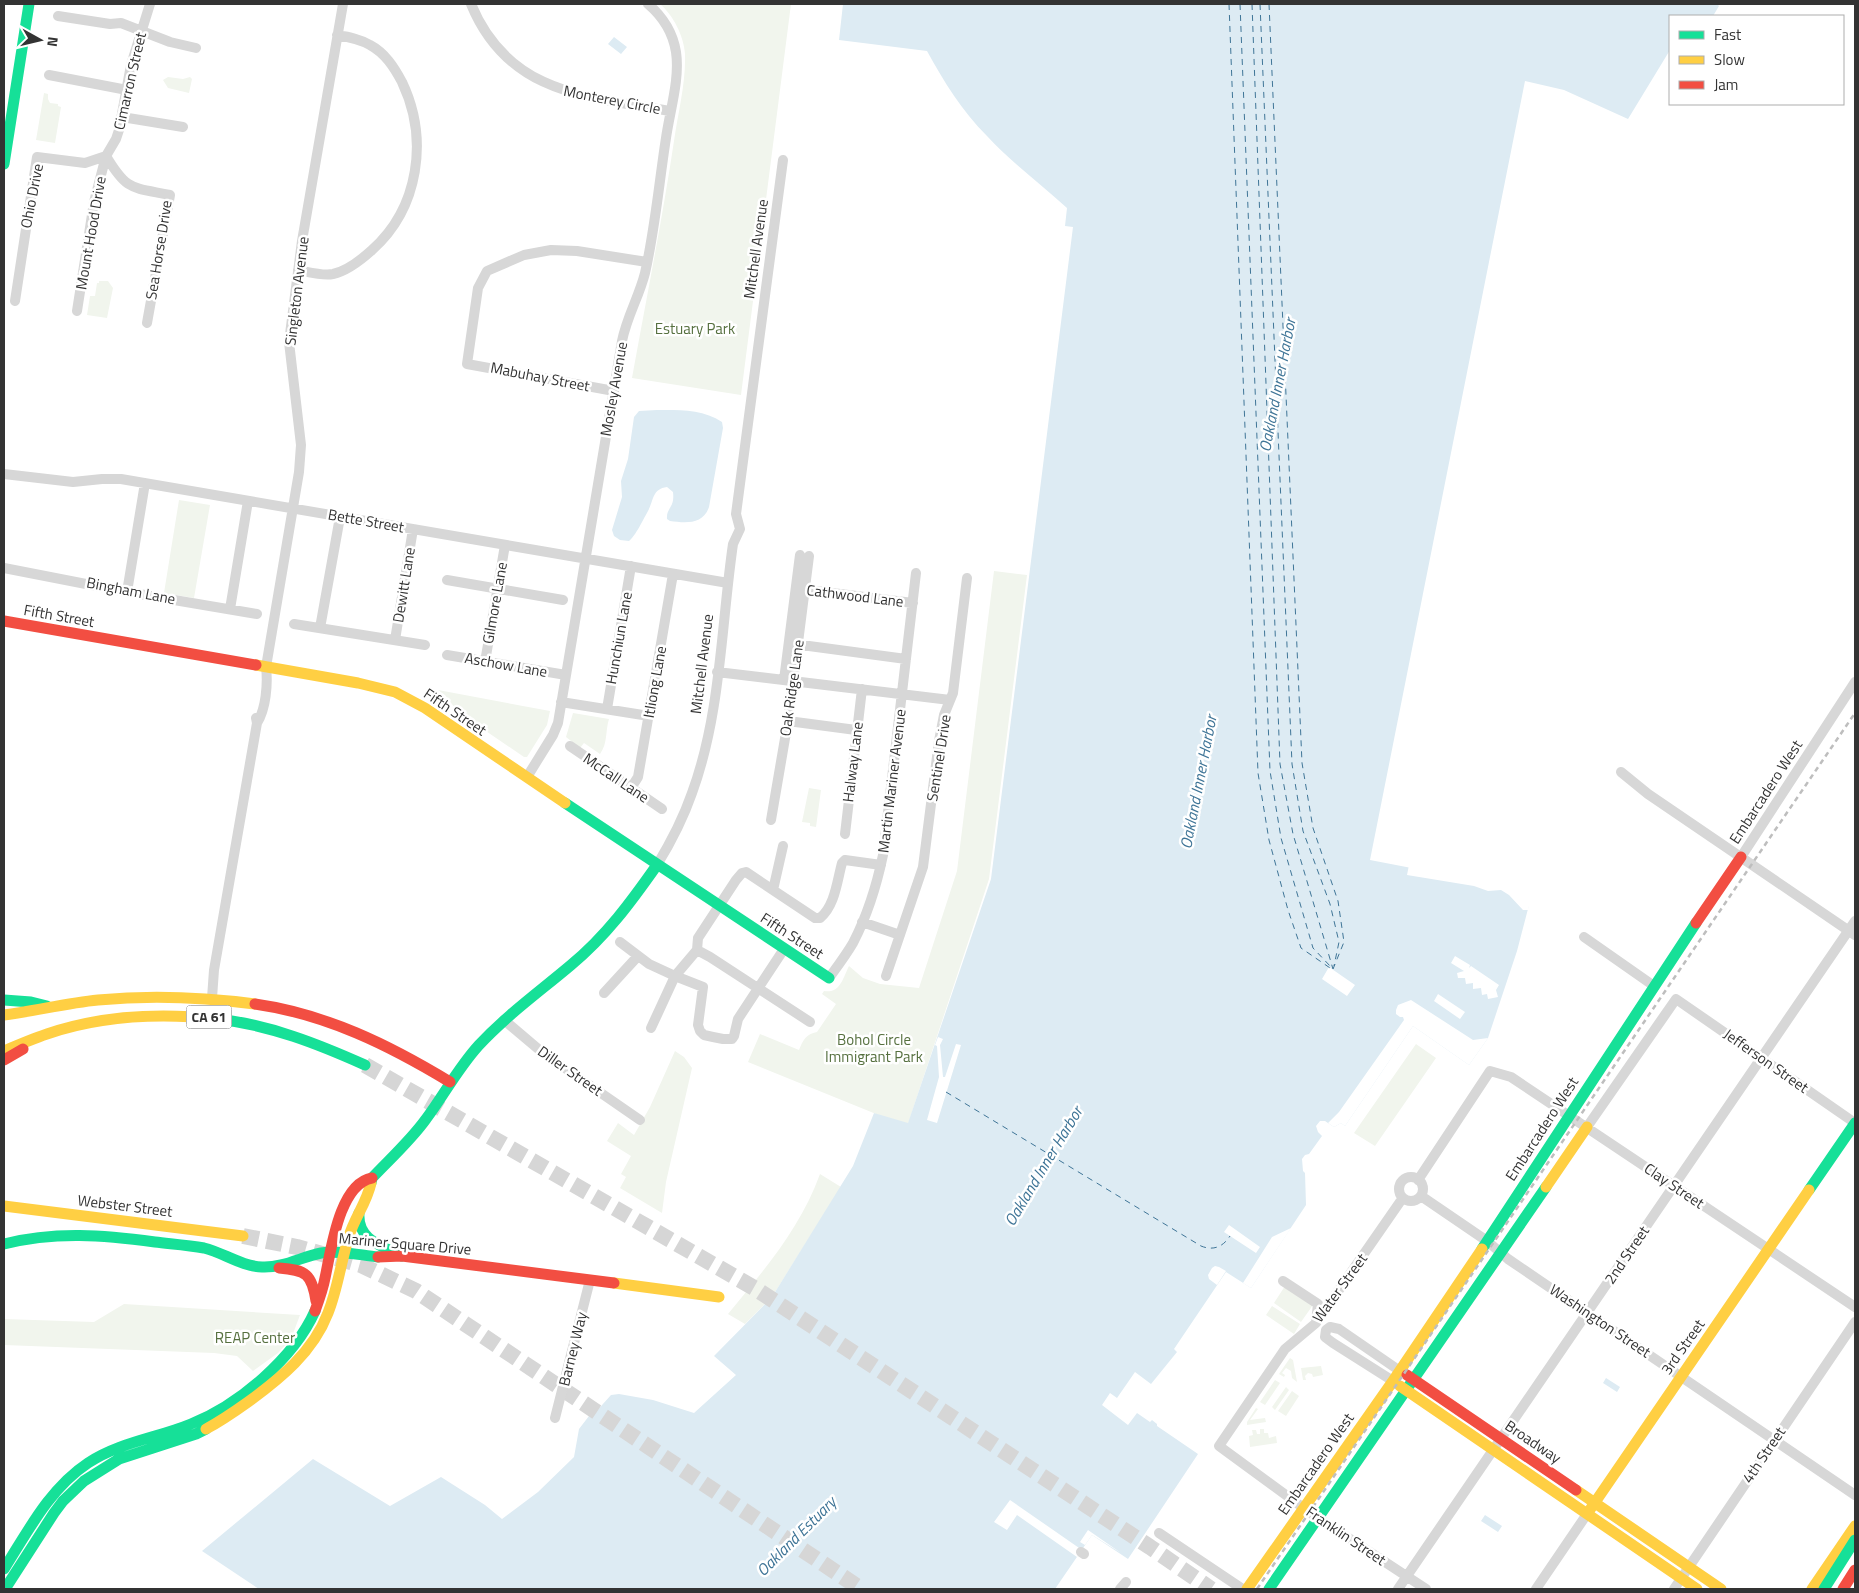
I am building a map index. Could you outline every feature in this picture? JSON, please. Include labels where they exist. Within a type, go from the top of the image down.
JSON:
[{"type":"main road","points":[[4,164],[29,4]]},
{"type":"main road","name":"Fifth Street","points":[[4,622],[371,685],[395,692],[416,702],[718,906],[829,978]]},
{"type":"main road","name":"Embarcadero West","points":[[1244,1589],[1400,1371],[1740,858]]},
{"type":"main road","name":"Mitchell Avenue","points":[[372,1178],[425,1121],[469,1057],[528,998],[571,965],[607,932],[635,898],[657,865]]},
{"type":"main road","points":[[4,1015],[97,1000],[172,997],[212,998],[274,1007],[339,1025],[388,1046],[450,1082]]},
{"type":"main road","points":[[4,1000],[31,1002],[52,1008]]},
{"type":"main road","name":"CA 61","points":[[4,1050],[47,1034],[94,1022],[130,1017],[172,1015],[209,1017],[277,1029],[322,1045],[365,1065]]},
{"type":"main road","points":[[4,1060],[47,1034]]},
{"type":"main road","name":"3rd Street","points":[[1587,1514],[1855,1122]]},
{"type":"main road","name":"Embarcadero West","points":[[1269,1589],[1587,1127]]},
{"type":"main road","points":[[4,1569],[44,1506],[54,1493],[77,1471],[114,1448],[192,1423],[225,1405],[269,1372],[288,1354],[302,1336],[316,1306],[324,1281],[335,1226],[344,1206],[365,1179],[372,1178],[369,1192],[353,1223],[344,1252],[334,1299],[326,1319],[307,1350],[287,1372],[232,1415],[209,1429],[119,1459],[84,1481],[63,1501],[54,1513],[5,1589]]},
{"type":"main road","name":"Webster Street","points":[[4,1206],[243,1236]]},
{"type":"main road","points":[[360,1207],[358,1226],[362,1232],[373,1242],[402,1256]]},
{"type":"main road","name":"Mariner Square Drive","points":[[4,1244],[30,1237],[60,1234],[110,1236],[197,1246],[252,1266],[274,1267],[329,1252],[390,1258],[402,1256],[719,1298]]},
{"type":"main road","points":[[274,1267],[299,1270],[310,1277],[316,1289],[316,1306]]},
{"type":"main road","name":"Broadway","points":[[1400,1371],[1502,1438],[1722,1589]]},
{"type":"main road","name":"Broadway","points":[[1393,1381],[1697,1589]]},
{"type":"main road","points":[[1812,1589],[1855,1526]]},
{"type":"main road","points":[[1824,1589],[1855,1540]]},
{"type":"main road","points":[[1843,1589],[1855,1570]]},
{"type":"street","name":"Cimarron Street","points":[[106,156],[116,139],[122,117],[131,65],[150,4]]},
{"type":"street","name":"Singleton Avenue","points":[[212,998],[214,970],[257,723],[255,714],[260,682],[266,667],[299,472],[301,444],[289,342],[298,270],[343,4]]},
{"type":"street","name":"Monterey Circle","points":[[471,4],[480,23],[498,47],[518,67],[542,82],[576,95],[670,111]]},
{"type":"street","name":"Mosley Avenue","points":[[527,778],[553,736],[558,723],[624,330],[647,262],[676,74],[676,50],[669,30],[664,21],[648,4]]},
{"type":"street","points":[[58,16],[110,24],[120,23],[170,42],[196,48]]},
{"type":"street","points":[[298,270],[332,274],[344,270],[366,255],[386,236],[398,217],[411,190],[415,168],[417,146],[414,118],[406,91],[393,67],[370,44],[337,35]]},
{"type":"street","points":[[50,75],[126,90]]},
{"type":"street","points":[[122,117],[183,127]]},
{"type":"street","name":"Ohio Drive","points":[[15,301],[37,157],[85,163],[106,156]]},
{"type":"street","name":"Mount Hood Drive","points":[[77,311],[94,202],[106,156]]},
{"type":"street","name":"Sea Horse Drive","points":[[106,156],[116,174],[129,186],[170,195],[147,323]]},
{"type":"street","name":"Mitchell Avenue","points":[[657,865],[680,822],[698,777],[709,728],[718,672],[733,544],[740,529],[736,514],[783,160]]},
{"type":"street","name":"Mabuhay Street","points":[[614,391],[467,364],[478,288],[487,271],[517,257],[551,250],[578,251],[647,262]]},
{"type":"street","name":"Bette Street","points":[[4,474],[65,482],[102,478],[145,483],[728,582]]},
{"type":"street","points":[[127,592],[145,483]]},
{"type":"street","points":[[230,609],[248,501]]},
{"type":"street","points":[[320,628],[340,517]]},
{"type":"street","name":"Dewitt Lane","points":[[395,640],[413,529]]},
{"type":"street","name":"Gilmore Lane","points":[[485,662],[505,545]]},
{"type":"street","name":"Oak Ridge Lane","points":[[771,820],[788,721],[788,681],[805,555]]},
{"type":"street","name":"Hunchiun Lane","points":[[607,709],[631,566]]},
{"type":"street","name":"Bingham Lane","points":[[4,568],[127,592],[257,614]]},
{"type":"street","name":"Martin Mariner Avenue","points":[[829,978],[853,943],[881,865],[916,573]]},
{"type":"street","name":"Itliong Lane","points":[[631,788],[638,776],[673,574]]},
{"type":"street","name":"Sentinel Drive","points":[[886,976],[923,867],[941,732],[944,715],[953,693],[967,578]]},
{"type":"street","points":[[447,580],[563,600]]},
{"type":"street","name":"Cathwood Lane","points":[[801,589],[913,603]]},
{"type":"street","points":[[294,624],[425,645]]},
{"type":"street","points":[[794,644],[906,659]]},
{"type":"street","name":"Aschow Lane","points":[[447,655],[566,675]]},
{"type":"street","points":[[718,672],[950,700]]},
{"type":"street","name":"Embarcadero West","points":[[1740,858],[1855,682]]},
{"type":"street","name":"Halway Lane","points":[[845,834],[862,689]]},
{"type":"street","points":[[562,702],[649,716]]},
{"type":"street","points":[[788,721],[856,730]]},
{"type":"street","name":"McCall Lane","points":[[570,746],[662,809]]},
{"type":"street","points":[[1621,772],[1648,794],[1852,933]]},
{"type":"street","points":[[773,890],[783,846]]},
{"type":"street","points":[[651,1028],[675,976],[697,950],[698,938],[742,873],[746,872],[815,918],[820,918],[827,912],[834,895],[842,863],[845,860],[881,865]]},
{"type":"street","name":"2nd Street","points":[[1398,1589],[1761,1057],[1852,933],[1855,921]]},
{"type":"street","points":[[862,922],[900,935]]},
{"type":"street","points":[[1584,937],[1654,986]]},
{"type":"street","points":[[620,942],[649,964],[703,987],[698,1025],[700,1031],[704,1035],[722,1039],[732,1039],[736,1035],[738,1019],[784,949]]},
{"type":"street","points":[[697,950],[810,1022]]},
{"type":"street","points":[[604,993],[638,956]]},
{"type":"street","name":"Embarcadero West","points":[[1587,1127],[1676,999]]},
{"type":"street","name":"Jefferson Street","points":[[1676,999],[1855,1122]]},
{"type":"street","name":"Diller Street","points":[[504,1020],[541,1052],[640,1120]]},
{"type":"street","name":"Clay Street","points":[[1418,1180],[1490,1071],[1512,1077],[1855,1307]]},
{"type":"street","points":[[1411,1177],[1418,1180],[1422,1186],[1421,1196],[1412,1202],[1402,1199],[1398,1188],[1401,1181],[1411,1177]]},
{"type":"street","name":"Washington Street","points":[[1421,1196],[1487,1241],[1499,1253],[1855,1495]]},
{"type":"street","name":"Water Street","points":[[1219,1446],[1285,1349],[1316,1323],[1402,1199]]},
{"type":"street","name":"Barney Way","points":[[555,1418],[590,1280]]},
{"type":"street","points":[[1283,1281],[1318,1304],[1316,1323]]},
{"type":"street","name":"4th Street","points":[[1674,1589],[1855,1322]]},
{"type":"street","name":"Broadway","points":[[1316,1323],[1326,1330]]},
{"type":"street","name":"Broadway","points":[[1326,1330],[1330,1327],[1339,1329],[1400,1371]]},
{"type":"street","name":"Broadway","points":[[1326,1330],[1325,1337],[1393,1381]]},
{"type":"street","name":"Franklin Street","points":[[1219,1446],[1318,1518],[1426,1589]]},
{"type":"street","name":"3rd Street","points":[[1536,1589],[1587,1514]]},
{"type":"street","points":[[1159,1533],[1244,1589]]},
{"type":"street","points":[[1213,1583],[1219,1573]]},
{"type":"green space","name":"Estuary Park","points":[[660,4],[791,4],[741,395],[632,378],[664,201],[684,76],[685,54],[680,33],[673,20]]},
{"type":"green space","points":[[168,77],[183,79],[190,77],[192,79],[189,93],[168,88],[163,80]]},
{"type":"green space","points":[[44,93],[48,94],[50,103],[58,104],[61,107],[55,143],[36,140]]},
{"type":"green space","points":[[99,281],[108,281],[113,288],[107,318],[87,315],[90,296],[95,296]]},
{"type":"green space","points":[[179,500],[210,505],[194,598],[164,593]]},
{"type":"green space","name":"Bohol Circle Immigrant Park","points":[[994,571],[1027,575],[989,879],[908,1124],[881,1116],[748,1062],[760,1034],[799,1050],[805,1038],[817,1032],[836,1004],[822,994],[824,991],[837,988],[849,966],[863,978],[880,984],[919,988],[957,871]]},
{"type":"green space","points":[[438,690],[550,711],[547,725],[527,757],[524,757],[458,712],[445,695]]},
{"type":"green space","points":[[573,713],[609,719],[603,750],[600,754],[584,743],[580,748],[566,737]]},
{"type":"green space","points":[[809,788],[821,790],[816,827],[810,826],[810,823],[802,822]]},
{"type":"green space","points":[[1416,1044],[1436,1058],[1375,1146],[1354,1133]]},
{"type":"green space","points":[[675,1051],[684,1057],[692,1068],[666,1182],[662,1213],[620,1188],[626,1177],[621,1174],[631,1156],[607,1141],[618,1123],[634,1135],[650,1107]]},
{"type":"green space","points":[[820,1174],[841,1187],[772,1297],[745,1324],[728,1314],[768,1265],[792,1231],[812,1194]]},
{"type":"green space","points":[[1285,1286],[1313,1305],[1301,1322],[1274,1303]]},
{"type":"green space","name":"REAP Center","points":[[124,1304],[300,1315],[291,1339],[278,1353],[253,1371],[237,1356],[214,1353],[4,1345],[4,1319],[94,1322]]},
{"type":"green space","points":[[1272,1306],[1300,1324],[1294,1334],[1266,1315]]},
{"type":"green space","points":[[1290,1358],[1293,1360],[1297,1382],[1292,1378],[1291,1371],[1286,1368],[1282,1373],[1285,1375],[1284,1377],[1279,1374]]},
{"type":"green space","points":[[1321,1366],[1323,1375],[1313,1377],[1312,1374],[1308,1373],[1305,1376],[1306,1380],[1303,1380],[1301,1368]]},
{"type":"green space","points":[[1275,1380],[1280,1383],[1265,1405],[1260,1402]]},
{"type":"green space","points":[[1286,1387],[1289,1390],[1275,1410],[1272,1407]]},
{"type":"green space","points":[[1292,1391],[1299,1396],[1286,1416],[1278,1411]]},
{"type":"green space","points":[[1256,1408],[1258,1409],[1250,1420],[1265,1418],[1266,1422],[1247,1425],[1247,1422]]},
{"type":"green space","points":[[1260,1429],[1264,1429],[1264,1433],[1268,1433],[1269,1438],[1276,1436],[1277,1443],[1250,1447],[1249,1436],[1253,1435],[1252,1430],[1256,1430],[1257,1434],[1260,1434]]},
{"type":"water","points":[[843,4],[1717,4],[1719,6],[1714,15],[1669,15],[1669,52],[1628,119],[1564,90],[1525,81],[1370,860],[1505,886],[1529,905],[1517,951],[1488,1038],[1469,1065],[1413,1026],[1345,1126],[1341,1123],[1334,1127],[1325,1121],[1320,1121],[1316,1126],[1322,1136],[1309,1154],[1305,1155],[1302,1159],[1303,1171],[1305,1173],[1306,1205],[1251,1288],[1226,1272],[1174,1349],[1177,1352],[1151,1384],[1135,1372],[1117,1398],[1110,1393],[1102,1405],[1128,1425],[1137,1413],[1150,1422],[1152,1420],[1157,1426],[1198,1454],[1128,1559],[1092,1535],[1055,1589],[259,1589],[202,1551],[313,1459],[390,1506],[441,1477],[485,1505],[502,1519],[538,1492],[574,1457],[579,1429],[589,1416],[594,1414],[611,1395],[619,1394],[653,1400],[694,1413],[736,1375],[714,1356],[772,1297],[853,1166],[874,1113],[908,1123],[991,879],[1073,227],[1065,226],[1067,208],[1006,155],[969,117],[927,51],[839,40]]},
{"type":"water","points":[[614,37],[627,47],[621,54],[608,44]]},
{"type":"water","points":[[639,411],[699,412],[722,422],[723,428],[709,507],[702,517],[693,522],[670,521],[667,519],[667,515],[673,502],[673,492],[667,487],[662,488],[654,496],[637,532],[629,541],[620,540],[614,536],[612,530],[622,497],[621,481],[628,459],[634,417]]},
{"type":"water","points":[[1606,1378],[1620,1387],[1617,1392],[1603,1383]]},
{"type":"water","points":[[1485,1515],[1502,1526],[1498,1532],[1481,1521]]},
{"type":"pier","points":[[1409,865],[1506,883],[1516,888],[1530,902],[1528,910],[1523,910],[1509,895],[1501,890],[1488,891],[1474,886],[1407,875]]},
{"type":"pier","points":[[1455,956],[1470,965],[1469,968],[1471,966],[1499,985],[1496,990],[1498,997],[1488,999],[1487,994],[1482,995],[1481,988],[1473,989],[1473,983],[1466,984],[1465,978],[1458,978],[1457,973],[1464,971],[1451,963]]},
{"type":"pier","points":[[1329,967],[1355,985],[1347,996],[1322,979]]},
{"type":"pier","points":[[1438,994],[1465,1012],[1460,1019],[1434,1001]]},
{"type":"pier","points":[[1411,1000],[1473,1040],[1488,1038],[1469,1065],[1413,1026],[1345,1126],[1341,1123],[1334,1127],[1328,1123],[1339,1112],[1404,1020],[1403,1017],[1396,1014],[1398,1005]]},
{"type":"pier","points":[[938,1037],[943,1039],[940,1045],[943,1077],[945,1077],[956,1044],[961,1045],[937,1123],[927,1120],[939,1077],[937,1046],[935,1045]]},
{"type":"pier","points":[[1229,1225],[1260,1247],[1256,1253],[1224,1232]]},
{"type":"pier","points":[[1291,1228],[1251,1288],[1243,1283],[1272,1237]]},
{"type":"pier","points":[[1215,1266],[1226,1271],[1217,1285],[1209,1279],[1208,1275]]},
{"type":"pier","points":[[1010,1500],[1082,1550],[1077,1557],[1017,1515],[1007,1530],[994,1522]]},
{"type":"pier","points":[[1088,1530],[1121,1553],[1092,1535],[1085,1545],[1080,1542]]},
{"type":"ferry route","points":[[1229,4],[1258,773],[1269,840],[1288,910],[1301,948],[1333,970]]},
{"type":"ferry route","points":[[1240,4],[1270,771],[1281,838],[1313,948],[1331,967]]},
{"type":"ferry route","points":[[1252,4],[1280,764],[1293,834],[1333,969]]},
{"type":"ferry route","points":[[1260,4],[1292,764],[1303,831],[1330,904],[1339,942],[1334,966]]},
{"type":"ferry route","points":[[1269,4],[1302,763],[1313,828],[1338,901],[1344,942],[1333,969]]},
{"type":"ferry route","points":[[946,1092],[1201,1246],[1217,1247],[1230,1236]]},
{"type":"tunnel","points":[[365,1065],[756,1289],[1211,1589]]},
{"type":"tunnel","points":[[243,1236],[297,1247],[361,1265],[416,1291],[861,1589]]},
{"type":"railway","points":[[1257,1589],[1855,713]]},
{"type":"traffic: fast","points":[[4,164],[29,4]]},
{"type":"traffic: fast","points":[[565,803],[829,978]]},
{"type":"traffic: fast","points":[[371,1183],[372,1178],[420,1127],[464,1063],[479,1045],[596,942],[628,905],[657,865]]},
{"type":"traffic: fast","points":[[1482,1249],[1696,923]]},
{"type":"traffic: fast","points":[[4,1000],[31,1002],[47,1006]]},
{"type":"traffic: fast","points":[[218,1019],[256,1026],[293,1036],[365,1065]]},
{"type":"traffic: fast","points":[[1809,1190],[1855,1123]]},
{"type":"traffic: fast","points":[[1269,1589],[1546,1187]]},
{"type":"traffic: fast","points":[[359,1213],[359,1222],[366,1236],[379,1245],[402,1256]]},
{"type":"traffic: fast","points":[[4,1244],[42,1237],[98,1236],[204,1248],[240,1262],[262,1267],[277,1266],[328,1252],[378,1257]]},
{"type":"traffic: fast","points":[[4,1569],[41,1511],[74,1473],[88,1463],[113,1450],[191,1424],[228,1405],[263,1378],[294,1346],[306,1329],[315,1311]]},
{"type":"traffic: fast","points":[[5,1589],[54,1513],[63,1501],[84,1481],[119,1459],[206,1429]]},
{"type":"traffic: fast","points":[[1824,1589],[1855,1540]]},
{"type":"traffic: slow","points":[[256,665],[358,683],[395,692],[425,708],[565,803]]},
{"type":"traffic: slow","points":[[4,1015],[86,1001],[118,998],[196,998],[255,1004]]},
{"type":"traffic: slow","points":[[4,1051],[68,1028],[110,1019],[153,1016],[218,1019]]},
{"type":"traffic: slow","points":[[1546,1187],[1587,1127]]},
{"type":"traffic: slow","points":[[206,1429],[238,1409],[284,1374],[314,1340],[328,1313],[349,1236],[367,1197],[371,1183]]},
{"type":"traffic: slow","points":[[1587,1514],[1809,1190]]},
{"type":"traffic: slow","points":[[4,1206],[243,1236]]},
{"type":"traffic: slow","points":[[1247,1589],[1393,1381],[1482,1249]]},
{"type":"traffic: slow","points":[[614,1283],[719,1297]]},
{"type":"traffic: slow","points":[[1400,1386],[1697,1589]]},
{"type":"traffic: slow","points":[[1576,1490],[1721,1589]]},
{"type":"traffic: slow","points":[[1812,1589],[1855,1526]]},
{"type":"traffic: jam","points":[[4,621],[256,665]]},
{"type":"traffic: jam","points":[[1696,923],[1741,857]]},
{"type":"traffic: jam","points":[[255,1004],[307,1015],[332,1023],[380,1044],[450,1082]]},
{"type":"traffic: jam","points":[[4,1060],[23,1049]]},
{"type":"traffic: jam","points":[[315,1311],[323,1286],[338,1220],[344,1205],[352,1192],[361,1183],[372,1178]]},
{"type":"traffic: jam","points":[[378,1257],[402,1256],[614,1283]]},
{"type":"traffic: jam","points":[[279,1268],[296,1270],[306,1275],[310,1279],[316,1301]]},
{"type":"traffic: jam","points":[[1407,1375],[1576,1490]]},
{"type":"traffic: jam","points":[[1843,1589],[1855,1570]]},
{"type":"water label","name":"Oakland Inner Harbor","points":[[1277,385]]},
{"type":"water label","name":"Oakland Inner Harbor","points":[[1198,782]]},
{"type":"water label","name":"Oakland Inner Harbor","points":[[1043,1166]]},
{"type":"water label","name":"Oakland Estuary","points":[[796,1536]]}]
